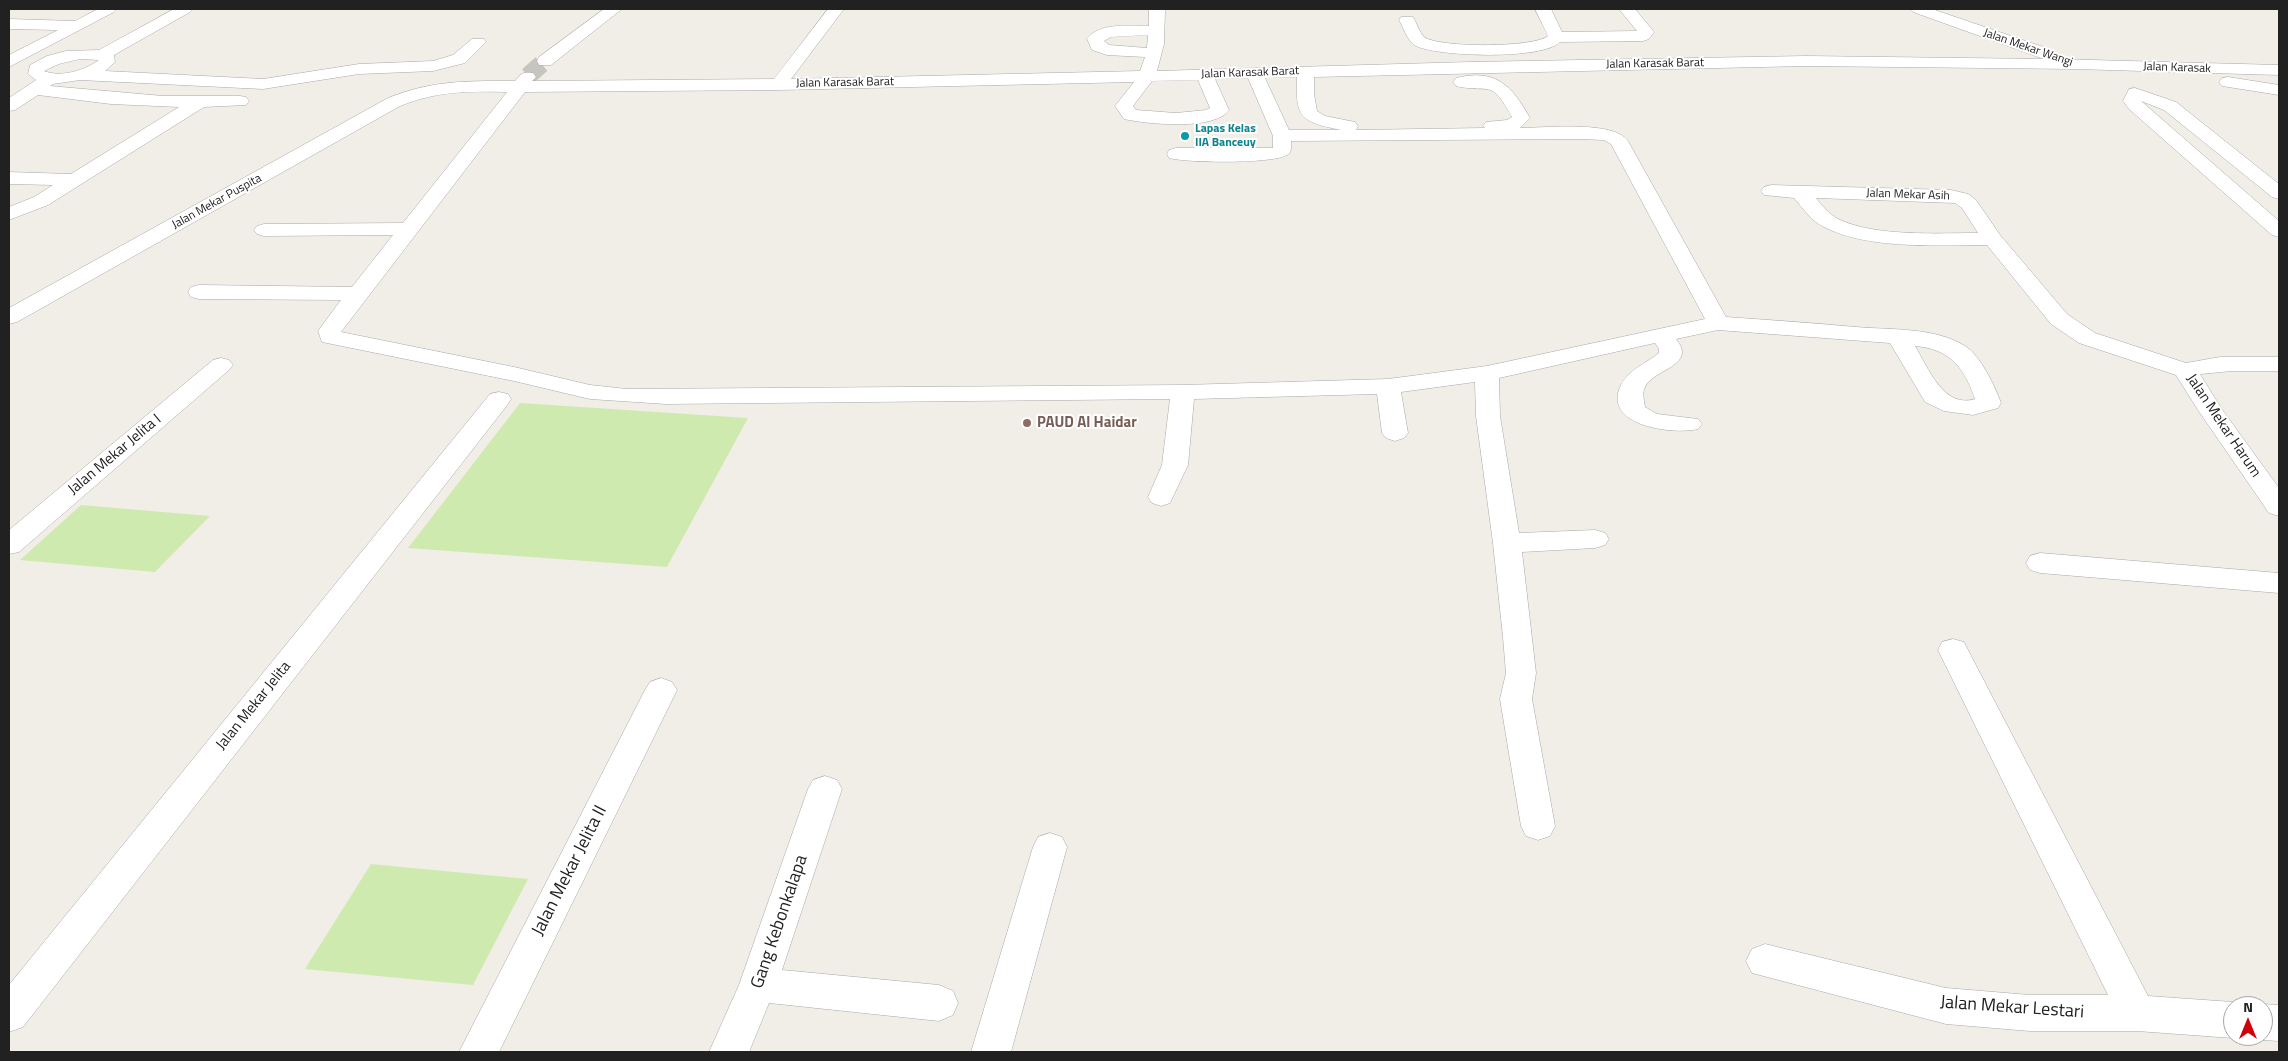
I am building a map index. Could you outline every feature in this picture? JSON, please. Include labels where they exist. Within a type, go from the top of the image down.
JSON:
[{"type":"street","points":[[11,58],[108,9]]},
{"type":"street","points":[[156,9],[116,33],[36,69],[36,74],[40,77],[50,78],[78,75],[250,85],[284,82],[358,69],[433,66],[459,59],[478,42]]},
{"type":"street","points":[[78,75],[102,67],[105,58],[185,9]]},
{"type":"street","points":[[544,62],[614,9]]},
{"type":"street","points":[[778,84],[836,9]]},
{"type":"street","points":[[1157,9],[1158,30],[1154,53],[1146,77],[1124,106],[1130,115],[1199,117],[1214,114],[1220,110],[1214,93],[1204,75]]},
{"type":"street","points":[[1543,9],[1556,37]]},
{"type":"street","points":[[1407,20],[1418,41],[1428,46],[1476,48],[1537,46],[1550,44],[1556,37],[1643,36],[1646,32],[1626,9]]},
{"type":"street","name":"Jalan Mekar Wangi","points":[[1918,9],[2075,64],[2170,106],[2279,193]]},
{"type":"street","points":[[9,24],[78,25]]},
{"type":"street","points":[[1154,53],[1107,50],[1098,47],[1095,39],[1108,32],[1158,30]]},
{"type":"street","points":[[9,37],[52,38]]},
{"type":"street","points":[[11,58],[59,58],[80,54],[105,58],[204,66]]},
{"type":"street","name":"Jalan Karasak Barat","points":[[425,90],[455,86],[524,82],[778,84],[1146,77],[1254,73],[1306,78],[1473,74],[1806,61],[2075,64]]},
{"type":"street","name":"Jalan Karasak","points":[[2075,64],[2279,70]]},
{"type":"street","points":[[425,90],[433,66]]},
{"type":"street","points":[[2200,69],[2215,79],[2276,94]]},
{"type":"street","points":[[1176,154],[1270,156],[1282,150],[1282,136],[1254,73]]},
{"type":"street","points":[[1306,78],[1305,94],[1309,113],[1319,120],[1336,125],[1456,127],[1509,126],[1517,124],[1521,118],[1501,88],[1473,74]]},
{"type":"street","points":[[1863,76],[2120,84],[2132,101],[2149,117],[2279,231]]},
{"type":"street","points":[[9,106],[50,78]]},
{"type":"street","points":[[34,89],[77,95],[200,102],[234,102],[260,99],[284,82]]},
{"type":"street","points":[[524,82],[328,331],[330,337],[599,393],[666,397],[1183,392],[1388,386],[1487,373],[1660,334],[1718,323],[1898,337]]},
{"type":"street","name":"Jalan Mekar Puspita","points":[[9,317],[394,102],[425,90]]},
{"type":"street","points":[[1132,93],[1159,93]]},
{"type":"street","points":[[1196,93],[1214,93]]},
{"type":"street","points":[[9,214],[41,201],[200,102]]},
{"type":"street","points":[[2149,117],[2186,119]]},
{"type":"street","points":[[1282,136],[1580,133],[1607,134],[1614,137],[1619,141],[1718,323]]},
{"type":"street","points":[[9,178],[75,180]]},
{"type":"street","name":"Jalan Mekar Asih","points":[[1771,191],[1951,196],[1960,198],[1969,204],[1992,240],[2059,319],[2087,338],[2129,354],[2185,370]]},
{"type":"street","points":[[1802,193],[1818,214],[1833,224],[1859,232],[1924,238],[1992,240]]},
{"type":"street","points":[[264,230],[407,229]]},
{"type":"street","points":[[200,292],[358,294]]},
{"type":"street","points":[[1660,334],[1670,348],[1671,354],[1635,382],[1631,391],[1631,404],[1638,414],[1647,420],[1689,424]]},
{"type":"street","points":[[2185,370],[2209,363],[2224,362],[2279,364]]},
{"type":"street","name":"Jalan Mekar Jelita I","points":[[9,545],[221,365]]},
{"type":"street","name":"Jalan Mekar Harum","points":[[2185,370],[2210,410],[2279,507]]},
{"type":"street","points":[[1487,373],[1488,416],[1507,543],[1521,673],[1516,699],[1538,826]]},
{"type":"street","points":[[1388,386],[1395,433]]},
{"type":"street","points":[[1161,497],[1175,465],[1183,392]]},
{"type":"street","name":"Jalan Mekar Jelita","points":[[9,1014],[499,399]]},
{"type":"street","points":[[1507,543],[1595,540]]},
{"type":"street","points":[[2040,562],[2275,588]]},
{"type":"street","points":[[1953,650],[2137,1014]]},
{"type":"street","name":"Jalan Mekar Jelita II","points":[[479,1052],[661,690]]},
{"type":"street","name":"Gang Kebonkalapa","points":[[729,1052],[758,986],[826,789]]},
{"type":"street","points":[[991,1052],[1050,847]]},
{"type":"street","name":"Jalan Mekar Lestari","points":[[1766,961],[1946,1006],[2030,1013],[2137,1014],[2223,1019]]},
{"type":"street","points":[[758,986],[939,1003]]},
{"type":"green space","points":[[520,403],[748,418],[667,567],[408,548]]},
{"type":"green space","points":[[81,505],[210,516],[155,572],[20,560]]},
{"type":"green space","points":[[371,864],[528,879],[473,985],[305,969]]},
{"type":"tunnel","points":[[528,76],[545,61]]},
{"type":"place","name":"Lapas Kelas IIA Banceuy","points":[[1185,136]]},
{"type":"place","name":"PAUD Al Haidar","points":[[1027,423]]}]
